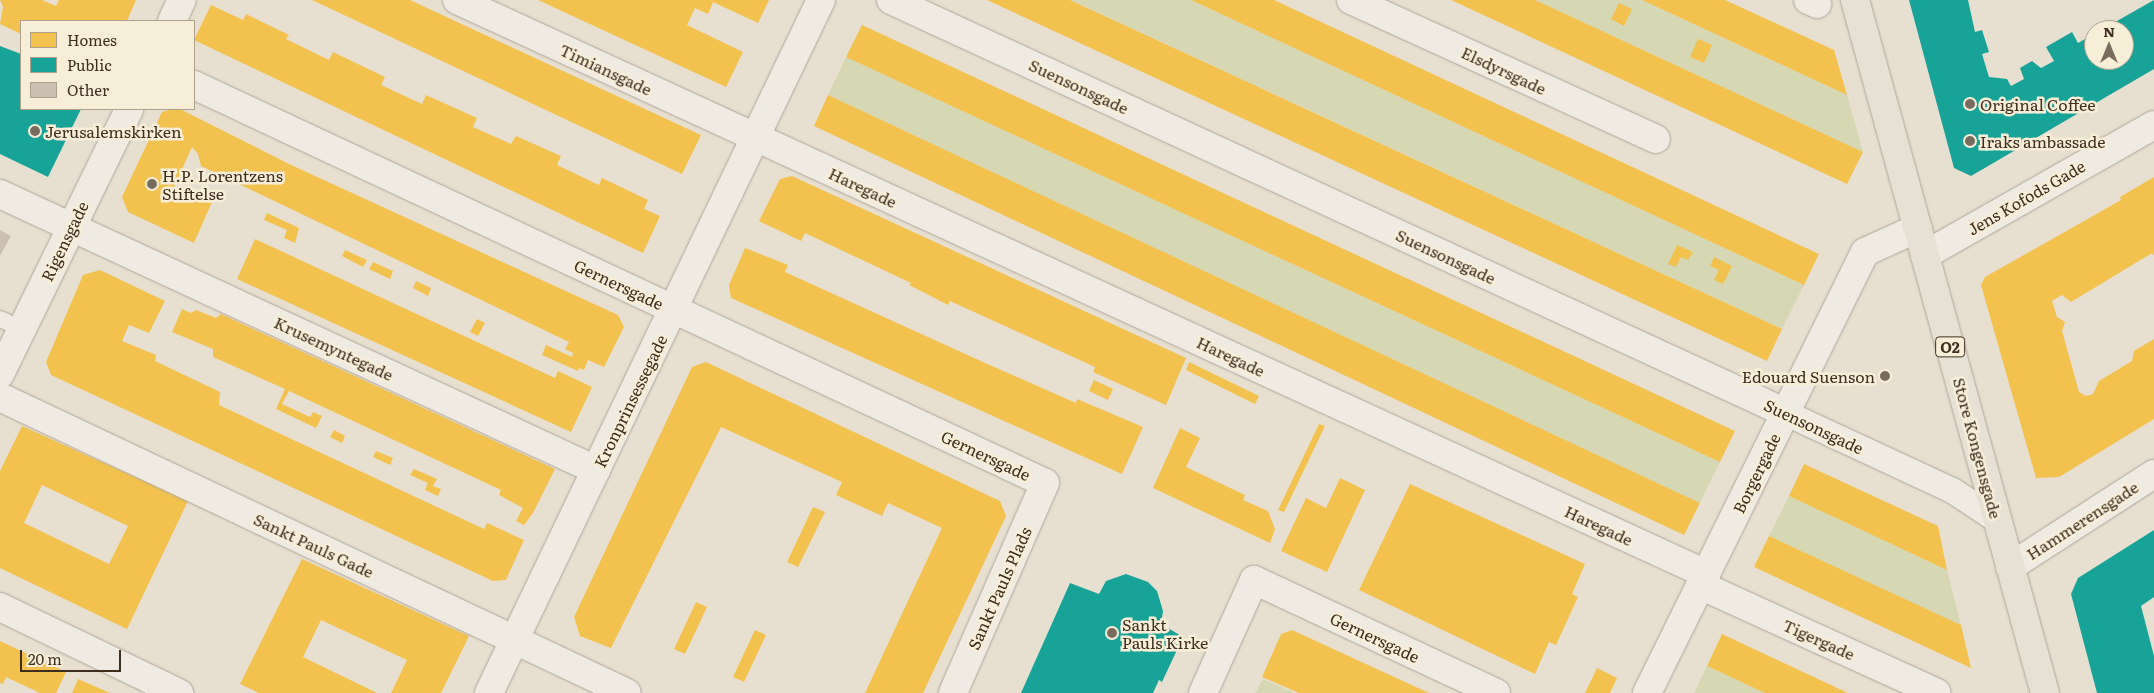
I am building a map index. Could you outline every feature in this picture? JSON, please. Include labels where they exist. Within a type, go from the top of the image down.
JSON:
[{"type":"main road","name":"Store Kongensgade","points":[[1855,0],[2045,693]]},
{"type":"street","points":[[172,20],[182,0]]},
{"type":"street","name":"Timiansgade","points":[[457,0],[756,138]]},
{"type":"street","name":"Kronprinsessegade","points":[[490,693],[821,0]]},
{"type":"street","name":"Suensonsgade","points":[[892,0],[1952,490],[1997,520]]},
{"type":"street","name":"Elsdyrsgade","points":[[1351,0],[1656,139]]},
{"type":"street","name":"Gernersgade","points":[[195,85],[1045,483]]},
{"type":"street","name":"Rigensgade","points":[[0,374],[11,324],[71,226],[129,110]]},
{"type":"street","name":"Jens Kofods Gade","points":[[1925,255],[2154,125]]},
{"type":"street","name":"Haregade","points":[[756,138],[1703,580]]},
{"type":"street","name":"Krusemyntegade","points":[[0,194],[596,470]]},
{"type":"street","name":"Borgergade","points":[[1647,693],[1865,252],[1918,228]]},
{"type":"street","name":"Sankt Pauls Gade","points":[[0,397],[627,693]]},
{"type":"street","name":"Hammerensgade","points":[[2010,567],[2154,474]]},
{"type":"street","name":"Sankt Pauls Plads","points":[[954,693],[1045,483]]},
{"type":"street","name":"Gernersgade","points":[[1204,693],[1254,580],[1496,693]]},
{"type":"street","name":"Tigergade","points":[[1703,580],[1937,693]]},
{"type":"street","points":[[0,607],[179,693]]},
{"type":"green space","points":[[1071,0],[1191,0],[1804,285],[1782,329]]},
{"type":"green space","points":[[1535,0],[1642,0],[1847,95],[1863,152]]},
{"type":"green space","points":[[846,57],[1720,462],[1700,503],[828,95]]},
{"type":"green space","points":[[1789,496],[1947,570],[1961,625],[1769,536]]},
{"type":"green space","points":[[1707,666],[1765,693],[1694,693]]},
{"type":"green space","points":[[1263,679],[1295,693],[1255,693]]},
{"type":"building: Homes","points":[[0,0],[42,0],[56,6],[59,0],[136,0],[127,20],[20,20],[20,34],[0,24],[3,7]]},
{"type":"building: Homes","points":[[312,0],[410,0],[701,135],[682,174]]},
{"type":"building: Homes","points":[[538,0],[769,0],[758,23],[713,2],[708,14],[695,8],[687,25],[743,52],[726,87]]},
{"type":"building: Homes","points":[[987,0],[1070,0],[1782,329],[1767,361]]},
{"type":"building: Homes","points":[[1191,0],[1274,0],[1819,254],[1804,285]]},
{"type":"building: Homes","points":[[1451,0],[1535,0],[1863,152],[1847,184]]},
{"type":"building: Homes","points":[[1642,0],[1725,0],[1834,50],[1847,95]]},
{"type":"building: Homes","points":[[1619,3],[1632,9],[1624,26],[1611,19]]},
{"type":"building: Homes","points":[[211,5],[243,20],[246,14],[289,35],[286,39],[329,60],[333,52],[385,77],[381,85],[422,104],[426,95],[477,118],[473,127],[511,144],[516,136],[561,156],[557,165],[599,185],[602,178],[648,200],[644,209],[660,216],[643,253],[195,40]]},
{"type":"building: Homes","points":[[862,25],[1735,431],[1720,462],[846,57]]},
{"type":"building: Homes","points":[[1698,39],[1712,45],[1704,63],[1690,57]]},
{"type":"building: Homes","points":[[828,95],[1700,503],[1684,535],[814,126]]},
{"type":"building: Homes","points":[[182,110],[289,164],[618,315],[624,327],[604,367],[588,360],[584,370],[579,368],[578,371],[542,355],[546,345],[572,357],[573,353],[565,349],[569,342],[201,166],[198,154],[192,147],[169,198],[178,199],[185,193],[212,202],[194,243],[128,212],[122,197],[162,112]]},
{"type":"building: Homes","points":[[792,176],[1186,358],[1166,405],[1093,372],[1095,367],[950,301],[948,305],[909,285],[911,283],[805,233],[801,241],[759,221],[780,179]]},
{"type":"building: Homes","points":[[2154,177],[2154,256],[2152,253],[2071,302],[2062,295],[2052,301],[2057,317],[2065,322],[2062,331],[2079,392],[2086,396],[2093,394],[2099,381],[2132,361],[2134,351],[2154,339],[2154,419],[2059,477],[2036,478],[1981,285],[1985,277],[2121,200],[2120,197]]},
{"type":"building: Homes","points":[[267,213],[299,228],[295,243],[284,238],[287,230],[264,220]]},
{"type":"building: Homes","points":[[255,239],[555,378],[558,371],[592,387],[571,432],[237,279]]},
{"type":"building: Homes","points":[[1677,245],[1693,252],[1688,260],[1681,257],[1676,267],[1668,264]]},
{"type":"building: Homes","points":[[745,248],[788,265],[785,272],[983,362],[1076,403],[1077,399],[1143,427],[1122,474],[731,298],[729,285]]},
{"type":"building: Homes","points":[[345,250],[367,260],[363,267],[342,256]]},
{"type":"building: Homes","points":[[1714,257],[1732,266],[1723,284],[1714,280],[1719,270],[1710,266]]},
{"type":"building: Homes","points":[[373,262],[393,271],[390,279],[369,269]]},
{"type":"building: Homes","points":[[100,270],[165,301],[149,333],[129,325],[122,341],[156,355],[155,361],[220,392],[219,405],[484,529],[487,523],[524,540],[506,580],[493,581],[51,375],[46,362],[83,275]]},
{"type":"building: Homes","points":[[416,281],[431,288],[428,296],[413,288]]},
{"type":"building: Homes","points":[[182,309],[191,313],[196,310],[216,318],[221,314],[555,469],[533,513],[524,525],[516,521],[523,508],[499,495],[501,490],[289,391],[282,404],[310,417],[313,412],[322,416],[316,428],[276,409],[285,389],[213,357],[213,349],[172,332]]},
{"type":"building: Homes","points":[[477,319],[485,323],[478,336],[470,332]]},
{"type":"building: Homes","points":[[706,362],[1000,501],[1006,516],[923,693],[865,693],[942,528],[888,503],[882,516],[836,495],[842,482],[721,427],[611,648],[580,636],[574,617],[692,367]]},
{"type":"building: Homes","points":[[1189,362],[1259,396],[1255,404],[1186,370]]},
{"type":"building: Homes","points":[[1094,380],[1113,389],[1108,400],[1089,391]]},
{"type":"building: Homes","points":[[1319,424],[1325,426],[1284,512],[1278,510]]},
{"type":"building: Homes","points":[[22,426],[188,501],[127,629],[0,568],[0,471]],"holes":[[[42,485],[128,526],[109,564],[24,523]]]},
{"type":"building: Homes","points":[[1180,428],[1200,438],[1186,467],[1245,495],[1243,500],[1268,511],[1275,529],[1270,543],[1153,488]]},
{"type":"building: Homes","points":[[334,430],[345,436],[342,443],[330,437]]},
{"type":"building: Homes","points":[[376,451],[393,458],[390,465],[373,457]]},
{"type":"building: Homes","points":[[1804,464],[1938,526],[1947,570],[1789,496]]},
{"type":"building: Homes","points":[[414,469],[437,479],[433,486],[441,489],[438,496],[425,490],[428,483],[410,475]]},
{"type":"building: Homes","points":[[1340,478],[1365,490],[1327,572],[1281,551],[1306,498],[1326,508]]},
{"type":"building: Homes","points":[[1410,484],[1585,564],[1572,594],[1578,597],[1556,645],[1549,642],[1535,674],[1359,590]]},
{"type":"building: Homes","points":[[813,507],[825,512],[798,567],[787,562]]},
{"type":"building: Homes","points":[[1769,536],[1961,625],[1971,668],[1754,567]]},
{"type":"building: Homes","points":[[302,559],[469,636],[441,693],[391,693],[407,660],[321,620],[303,657],[377,693],[259,693],[240,684]]},
{"type":"building: Homes","points":[[696,602],[707,607],[685,654],[674,649]]},
{"type":"building: Homes","points":[[755,630],[766,635],[744,682],[733,677]]},
{"type":"building: Homes","points":[[1292,630],[1429,693],[1299,693],[1262,677],[1281,634]]},
{"type":"building: Homes","points":[[1722,634],[1848,693],[1765,693],[1707,666]]},
{"type":"building: Homes","points":[[0,641],[66,672],[56,693],[40,693],[6,677],[3,684],[0,683]]},
{"type":"building: Homes","points":[[1597,668],[1617,678],[1610,693],[1585,693]]},
{"type":"building: Homes","points":[[78,679],[110,693],[72,693]]},
{"type":"building: Public","points":[[1909,0],[1968,0],[1975,32],[1982,30],[1989,52],[1982,54],[1989,77],[2007,79],[2011,86],[2024,79],[2020,68],[2032,61],[2041,68],[2054,61],[2046,47],[2072,32],[2078,43],[2084,40],[2084,70],[2134,70],[2134,20],[2119,20],[2154,0],[2154,69],[1971,176],[1954,168]]},
{"type":"building: Public","name":"Jerusalemskirken","points":[[0,46],[20,54],[20,110],[81,110],[48,177],[0,154]]},
{"type":"building: Public","points":[[2154,530],[2154,597],[2141,606],[2154,656],[2154,693],[2097,693],[2071,594],[2078,578]]},
{"type":"building: Public","name":"Sankt Pauls Kirke","points":[[1126,574],[1148,582],[1157,591],[1163,611],[1161,624],[1183,637],[1162,682],[1159,680],[1153,693],[1021,693],[1070,583],[1099,594],[1106,581]]},
{"type":"building: Other","points":[[0,230],[11,236],[0,256]]},
{"type":"place","name":"Original Coffee","points":[[1970,104]]},
{"type":"place","name":"Jerusalemskirken","points":[[35,131]]},
{"type":"place","name":"Iraks ambassade","points":[[1970,141]]},
{"type":"place","name":"H.P. Lorentzens Stiftelse","points":[[152,184]]},
{"type":"place","name":"Edouard Suenson","points":[[1885,376]]},
{"type":"place","name":"Sankt Pauls Kirke","points":[[1112,633]]}]
